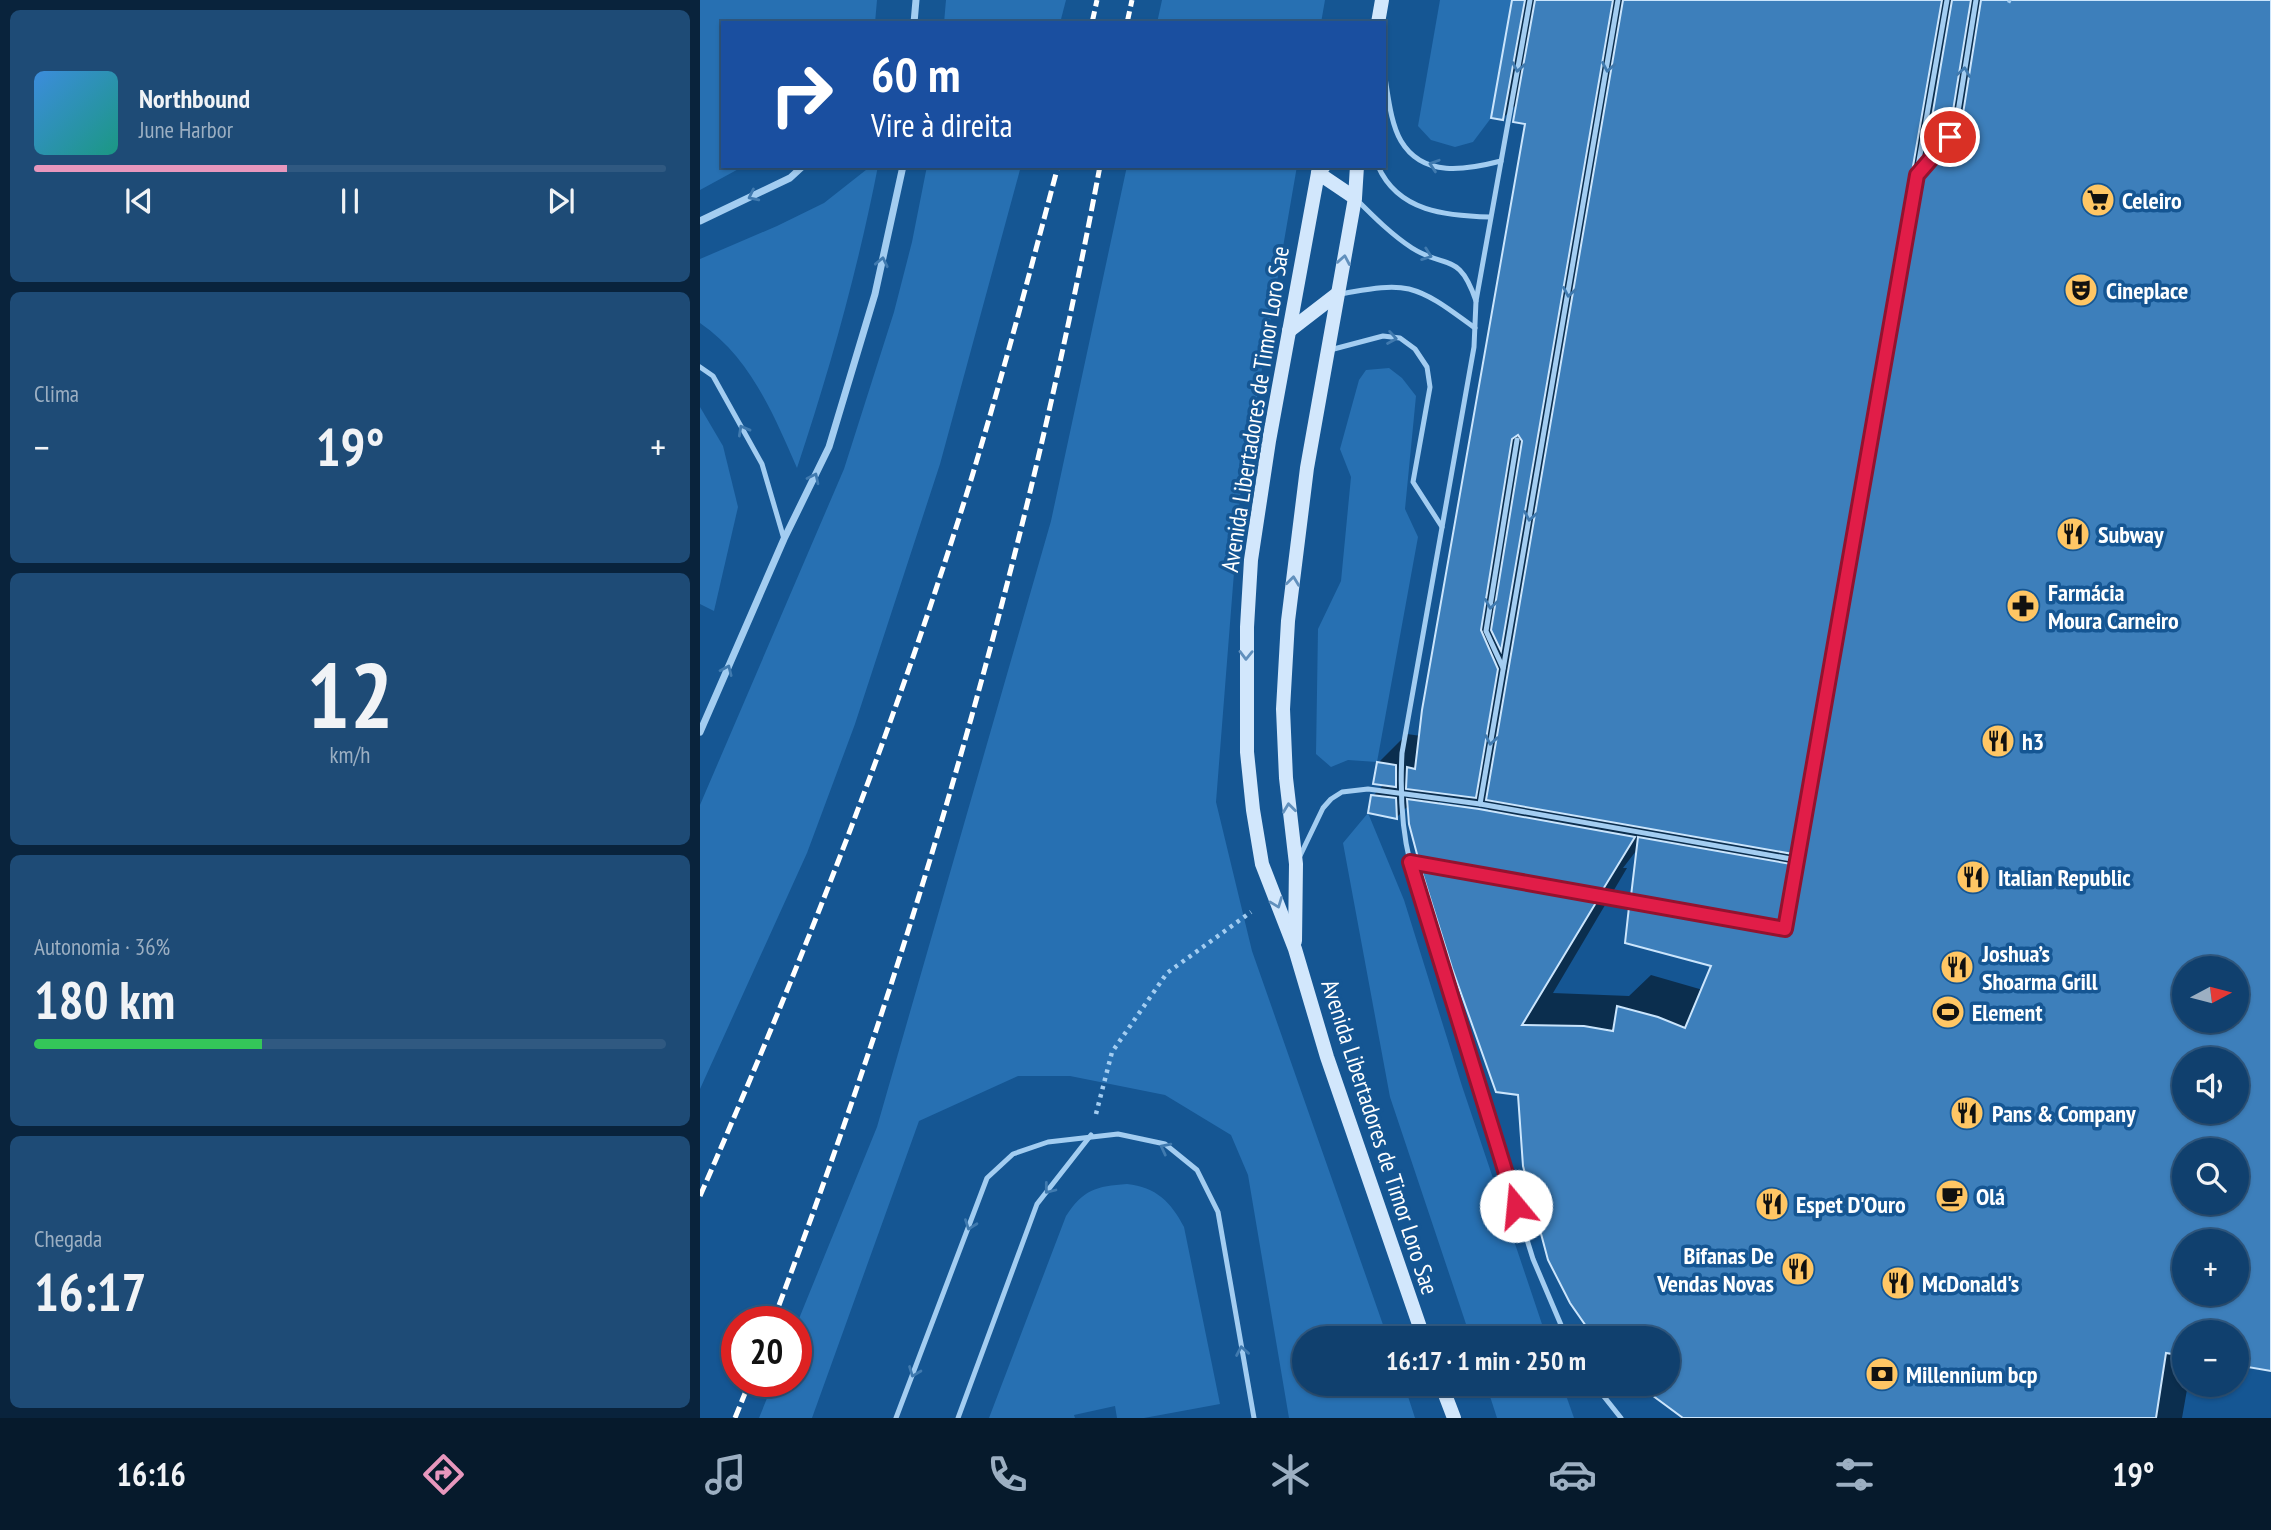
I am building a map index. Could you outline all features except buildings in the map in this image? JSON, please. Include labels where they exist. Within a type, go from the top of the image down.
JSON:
[{"type":"main road","points":[[1378,21],[1382,0]]},
{"type":"main road","name":"Avenida Libertadores de Timor Loro Sae","points":[[1295,949],[1296,864],[1286,778],[1283,709],[1288,621],[1307,468],[1355,198],[1357,168]]},
{"type":"main road","points":[[1321,169],[1355,198]]},
{"type":"main road","name":"Avenida Libertadores de Timor Loro Sae","points":[[1321,169],[1258,505],[1247,627],[1245,693],[1251,787],[1262,864],[1295,949],[1331,1070],[1420,1326]]},
{"type":"main road","points":[[1289,331],[1337,294]]},
{"type":"main road","points":[[1445,1396],[1452,1417]]},
{"type":"street","points":[[914,21],[916,0]]},
{"type":"street","points":[[700,221],[790,178],[801,168]]},
{"type":"street","points":[[700,732],[828,447],[875,294],[903,168]]},
{"type":"lane","points":[[1530,0],[1490,217],[1476,301],[1474,347],[1402,753],[1401,788],[1403,834],[1410,862],[1533,1259],[1561,1326]]},
{"type":"lane","points":[[1480,804],[1618,0]]},
{"type":"lane","points":[[1410,862],[1785,929],[1947,0]]},
{"type":"lane","points":[[1917,175],[1944,145],[1954,127],[1976,0]]},
{"type":"lane","points":[[1386,82],[1393,118],[1401,140],[1413,155],[1427,164],[1446,169],[1469,169],[1501,161]]},
{"type":"lane","points":[[1379,168],[1389,186],[1414,206],[1436,213],[1490,217]]},
{"type":"lane","points":[[1355,198],[1415,250],[1455,265],[1465,274],[1476,301]]},
{"type":"lane","points":[[1337,294],[1392,288],[1409,289],[1435,301],[1475,328]]},
{"type":"lane","points":[[1326,351],[1383,336],[1401,338],[1416,349],[1427,367],[1430,387],[1413,482],[1442,527]]},
{"type":"lane","points":[[700,367],[713,376],[762,464],[784,540]]},
{"type":"lane","points":[[1504,669],[1486,631],[1517,440]]},
{"type":"lane","points":[[1296,864],[1323,808],[1331,799],[1342,792],[1368,789],[1480,804],[1797,860]]},
{"type":"lane","points":[[896,1418],[987,1178],[1013,1154],[1048,1142],[1118,1134],[1165,1144],[1197,1170],[1219,1212],[1254,1418]]},
{"type":"lane","points":[[958,1418],[1037,1204],[1091,1135]]},
{"type":"lane","points":[[1602,1396],[1621,1418]]},
{"type":"path","points":[[1091,1135],[1112,1052],[1167,973],[1274,895]]},
{"type":"shaded area","points":[[700,0],[877,0],[875,21],[721,21],[721,168],[740,168],[700,190]]},
{"type":"shaded area","points":[[946,0],[1066,0],[1061,21],[944,21]]},
{"type":"shaded area","points":[[1162,0],[1325,0],[1321,21],[1157,21]]},
{"type":"shaded area","points":[[1440,0],[1512,0],[1491,118],[1473,142],[1455,147],[1431,140],[1418,126]]},
{"type":"shaded area","points":[[868,168],[878,168],[832,356],[797,468],[759,388],[747,370],[718,337],[700,323],[700,259],[824,203]]},
{"type":"shaded area","points":[[927,168],[1020,168],[940,464],[855,724],[807,853],[700,1089],[700,805],[844,469],[894,312]]},
{"type":"shaded area","points":[[1127,168],[1297,168],[1240,496],[1216,802],[1252,951],[1383,1326],[1292,1326],[1292,1396],[1408,1396],[1415,1418],[1289,1418],[1248,1175],[1231,1135],[1165,1095],[1070,1076],[1018,1076],[919,1121],[812,1418],[759,1418],[768,1397],[812,1397],[812,1306],[804,1306],[877,1127],[1051,521]]},
{"type":"shaded area","points":[[1389,368],[1402,378],[1416,396],[1405,509],[1418,537],[1377,762],[1348,760],[1331,767],[1316,754],[1318,629],[1341,581],[1351,477],[1340,449],[1359,380],[1366,370]]},
{"type":"shaded area","points":[[700,407],[723,446],[738,507],[714,611],[700,604]]},
{"type":"shaded area","points":[[1368,813],[1404,900],[1462,1086],[1543,1326],[1467,1326],[1390,1097],[1343,843]]},
{"type":"shaded area","points":[[1127,1184],[1146,1188],[1162,1197],[1184,1227],[1220,1404],[1144,1418],[1117,1418],[1115,1406],[1074,1415],[1075,1418],[989,1418],[1066,1216],[1078,1200],[1091,1191]]},
{"type":"shaded area","points":[[1490,1396],[1566,1396],[1574,1418],[1497,1418]]},
{"type":"railway","points":[[1092,21],[1097,0]]},
{"type":"railway","points":[[1127,21],[1132,0]]},
{"type":"railway","points":[[700,1196],[810,932],[911,664],[982,444],[1057,168]]},
{"type":"railway","points":[[779,1306],[874,1038],[962,751],[1038,460],[1100,168]]},
{"type":"railway","points":[[735,1418],[744,1397]]},
{"type":"place","name":"Celeiro","points":[[2098,200]]},
{"type":"place","name":"Cineplace","points":[[2081,290]]},
{"type":"place","name":"Subway","points":[[2073,534]]},
{"type":"place","name":"Farmácia Moura Carneiro","points":[[2023,606]]},
{"type":"place","name":"h3","points":[[1998,741]]},
{"type":"place","name":"Italian Republic","points":[[1973,877]]},
{"type":"place","name":"Joshua’s Shoarma Grill","points":[[1957,967]]},
{"type":"place","name":"Element","points":[[1948,1012]]},
{"type":"place","name":"Pans & Company","points":[[1967,1113]]},
{"type":"place","name":"Olá","points":[[1952,1196]]},
{"type":"place","name":"Espet D'Ouro","points":[[1772,1204]]},
{"type":"place","name":"Bifanas De Vendas Novas","points":[[1798,1269]]},
{"type":"place","name":"McDonald's","points":[[1898,1283]]},
{"type":"place","name":"Millennium bcp","points":[[1882,1374]]},
{"type":"route","points":[[1516,1206],[1410,862],[1785,929],[1917,175],[1950,137]]}]
